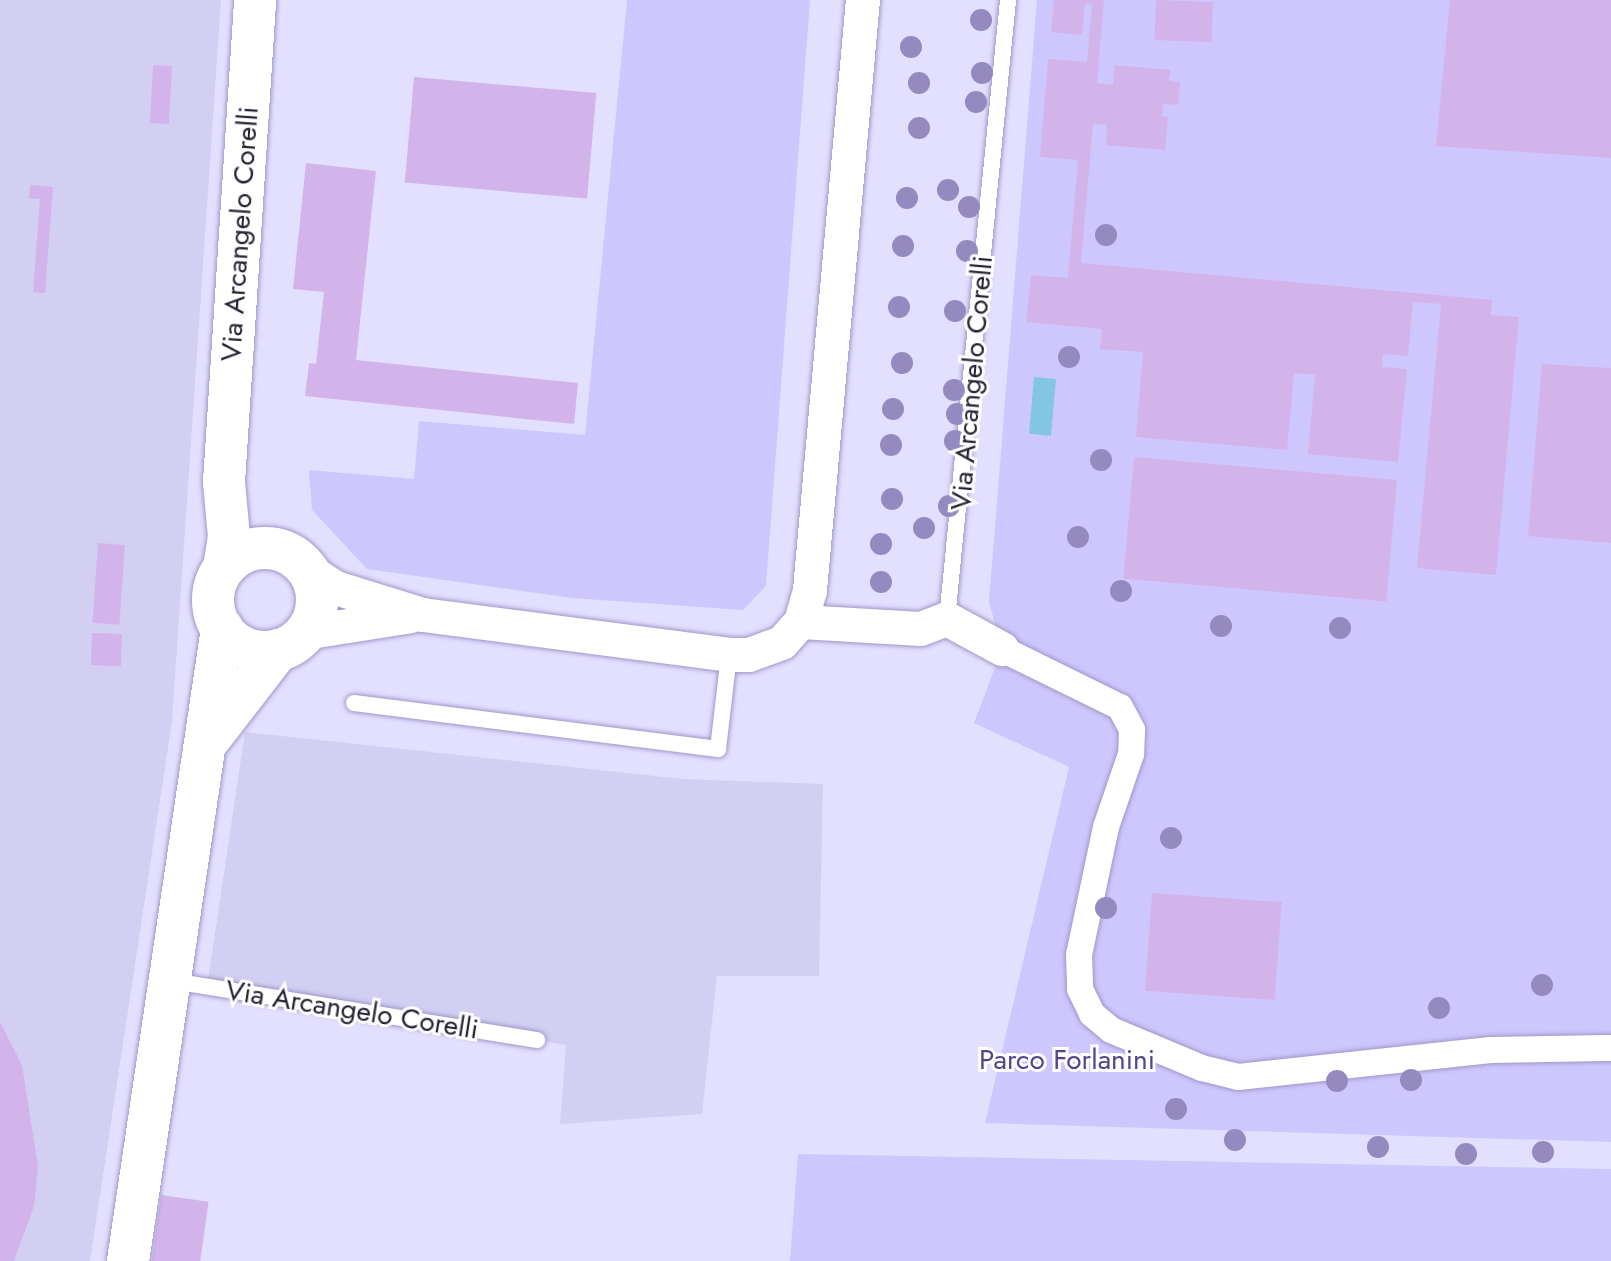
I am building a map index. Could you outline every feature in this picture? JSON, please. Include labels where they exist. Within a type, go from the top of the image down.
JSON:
[{"type":"street","name":"Via Arcangelo Corelli","points":[[224,568],[226,468],[255,0]]},
{"type":"street","points":[[128,1261],[166,980],[222,628],[213,595],[224,568],[250,550],[276,549],[336,588],[423,615],[729,655],[768,651],[801,622],[810,590],[863,0]]},
{"type":"street","points":[[203,757],[223,717],[291,642],[317,597],[299,562],[245,506],[226,468]]},
{"type":"street","points":[[222,628],[246,648],[423,615]]},
{"type":"street","points":[[801,622],[921,629],[947,619],[1120,707],[1132,730],[1131,754],[1106,827],[1079,955],[1080,989],[1092,1014],[1111,1030],[1202,1068],[1238,1077],[1491,1050],[1611,1048]]},
{"type":"lane","name":"Via Arcangelo Corelli","points":[[947,619],[1008,0]]},
{"type":"lane","points":[[354,703],[718,749],[729,655]]},
{"type":"lane","name":"Via Arcangelo Corelli","points":[[166,980],[537,1040]]},
{"type":"shaded area","points":[[0,0],[221,0],[172,721],[90,1261],[0,1261]]},
{"type":"shaded area","points":[[1034,377],[1056,379],[1051,436],[1029,434]]},
{"type":"shaded area","points":[[245,732],[683,779],[823,784],[819,976],[717,976],[702,1114],[560,1124],[566,1045],[207,987]]},
{"type":"green space","points":[[627,0],[810,0],[766,586],[743,610],[572,598],[367,569],[312,510],[309,470],[414,479],[419,421],[585,435]]},
{"type":"green space","name":"Parco Forlanini","points":[[1037,0],[1611,0],[1611,1142],[985,1123],[1069,767],[974,723],[1002,649],[989,602]]},
{"type":"green space","points":[[798,1154],[1611,1169],[1611,1261],[790,1261]]},
{"type":"building","points":[[1054,0],[1104,0],[1097,83],[1113,85],[1115,65],[1171,70],[1169,81],[1180,82],[1178,105],[1163,104],[1162,116],[1168,117],[1165,150],[1106,145],[1107,125],[1093,124],[1081,263],[1492,300],[1491,315],[1519,317],[1496,575],[1417,568],[1441,304],[1413,302],[1408,356],[1383,354],[1382,367],[1407,369],[1398,462],[1308,454],[1315,375],[1294,373],[1287,450],[1136,437],[1143,352],[1100,349],[1102,329],[1026,322],[1031,275],[1068,278],[1078,160],[1040,157],[1048,59],[1087,62],[1092,5],[1085,4],[1082,35],[1051,32]]},
{"type":"building","points":[[1156,0],[1213,2],[1212,42],[1155,40]]},
{"type":"building","points":[[1450,0],[1611,0],[1611,158],[1436,146]]},
{"type":"building","points":[[153,65],[172,66],[169,124],[150,123]]},
{"type":"building","points":[[414,77],[596,93],[587,199],[405,183]]},
{"type":"building","points":[[306,163],[376,171],[356,360],[578,383],[574,424],[305,396],[309,363],[316,364],[324,292],[293,289]]},
{"type":"building","points":[[30,185],[53,187],[45,293],[33,292],[40,199],[29,198]]},
{"type":"building","points":[[1542,364],[1611,368],[1611,543],[1528,536]]},
{"type":"building","points":[[1134,457],[1397,480],[1386,602],[1123,579]]},
{"type":"building","points":[[98,543],[125,545],[119,625],[92,623]]},
{"type":"building","points":[[92,633],[122,634],[121,666],[91,665]]},
{"type":"building","points":[[1152,893],[1282,902],[1275,1000],[1145,991]]},
{"type":"building","points":[[0,1022],[22,1065],[38,1166],[34,1206],[14,1261],[0,1261]]},
{"type":"building","points":[[161,1195],[209,1202],[200,1261],[152,1261]]}]
